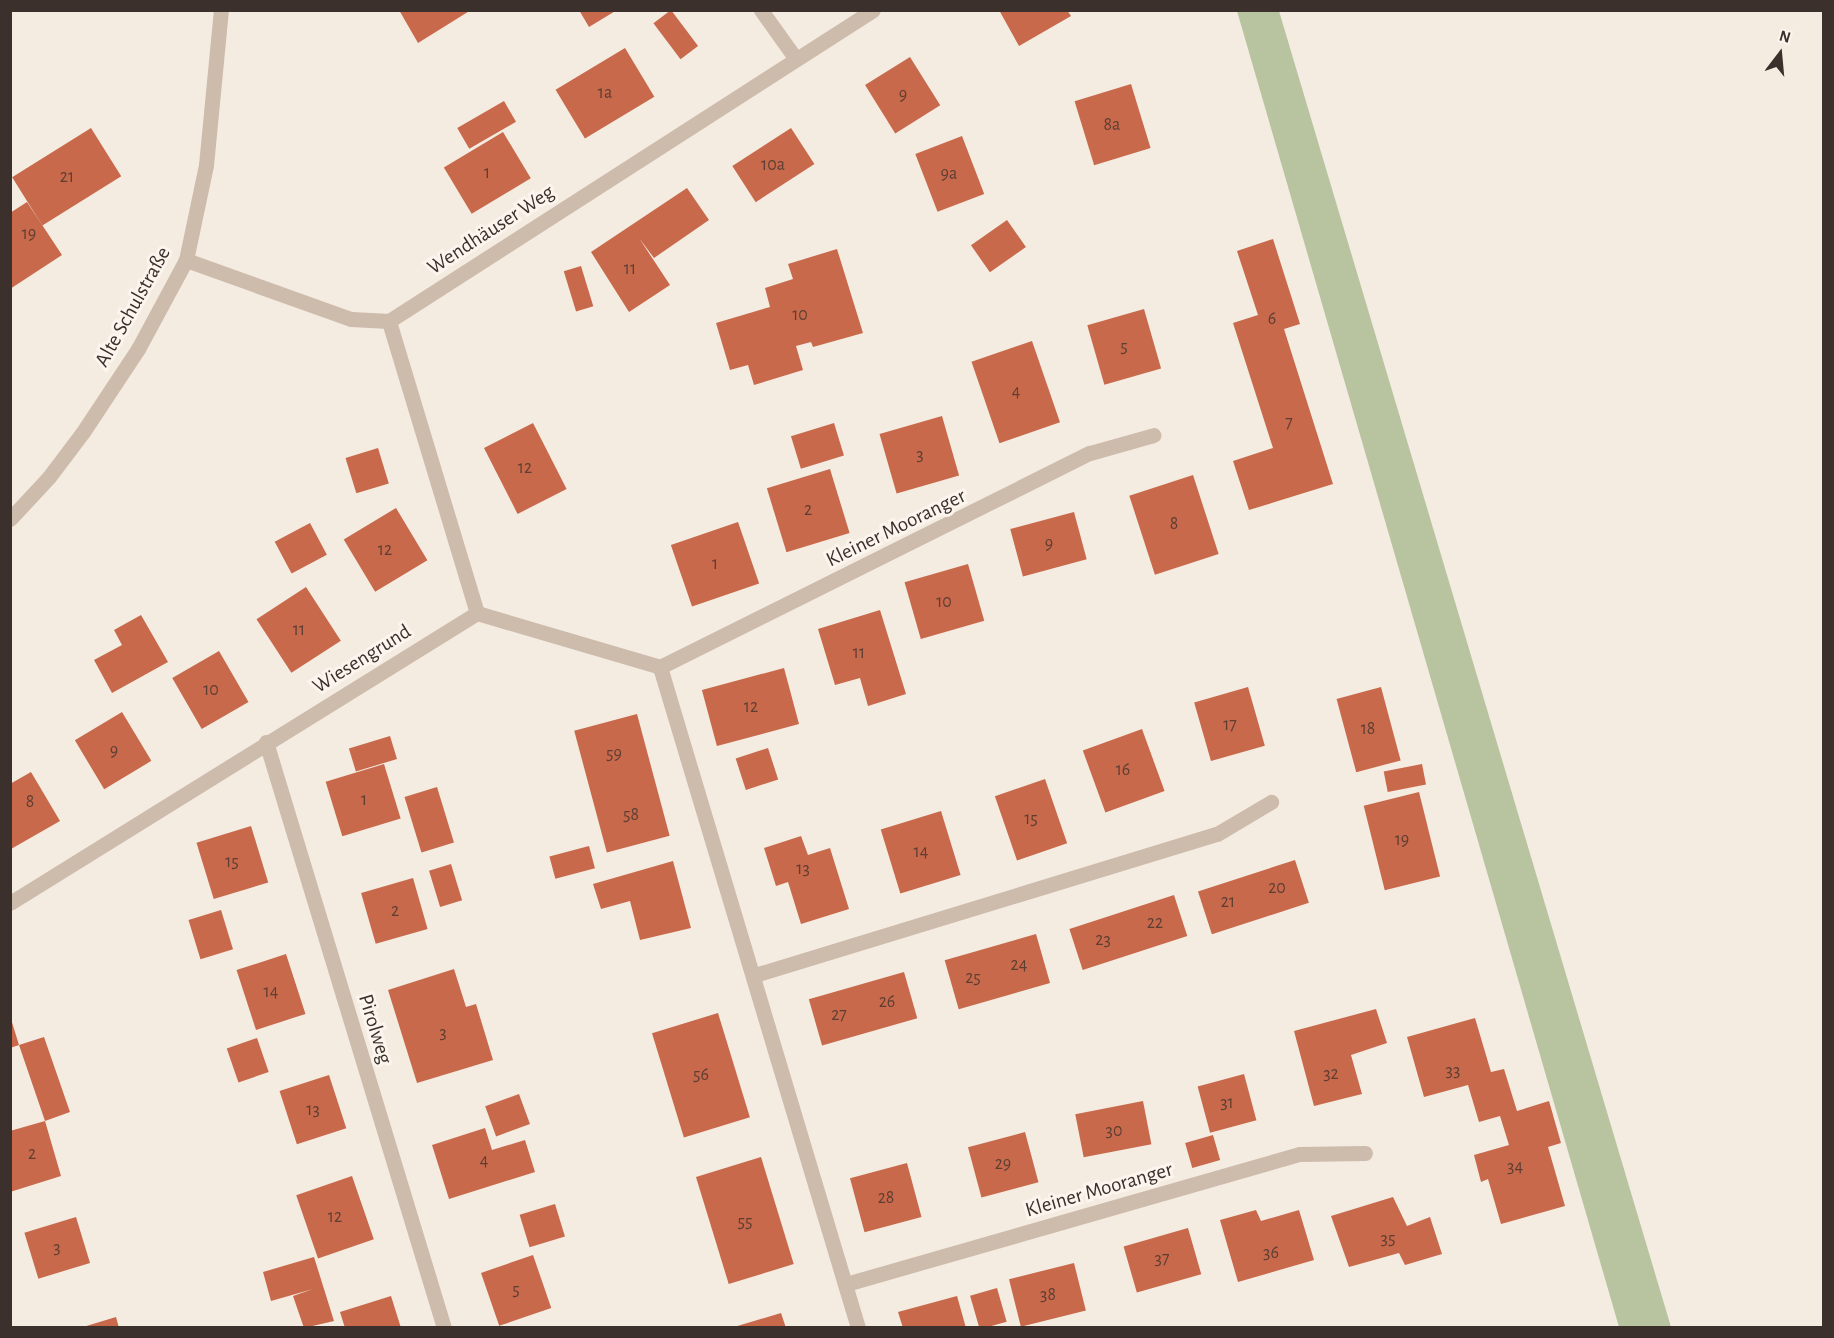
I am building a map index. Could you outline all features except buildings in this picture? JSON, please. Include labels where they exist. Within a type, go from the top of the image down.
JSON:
[{"type":"street","name":"Alte Schulstraße","points":[[10,519],[49,477],[83,432],[138,349],[186,260],[204,176],[221,10]]},
{"type":"street","points":[[760,10],[796,59]]},
{"type":"street","name":"Wendhäuser Weg","points":[[389,321],[873,10]]},
{"type":"street","points":[[186,260],[351,319],[389,321],[477,613],[660,667],[755,975],[858,1328]]},
{"type":"street","name":"Kleiner Mooranger","points":[[660,667],[1090,453],[1154,435]]},
{"type":"street","name":"Wiesengrund","points":[[10,903],[477,613]]},
{"type":"street","name":"Pirolweg","points":[[266,742],[444,1328]]},
{"type":"street","points":[[755,975],[1217,834],[1271,802]]},
{"type":"street","name":"Kleiner Mooranger","points":[[846,1284],[1300,1154],[1365,1153]]},
{"type":"green space","points":[[1237,11],[1279,11],[1671,1327],[1619,1327]]}]
